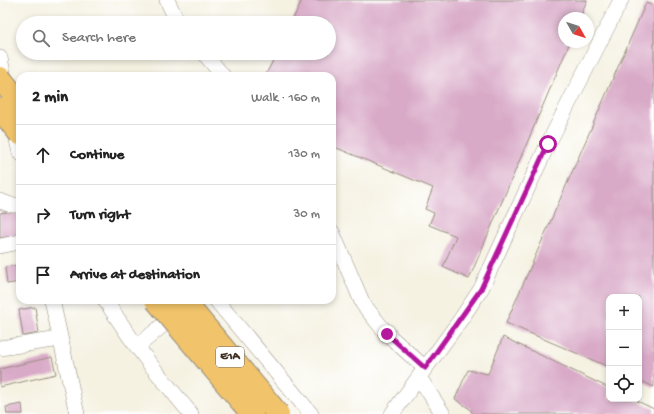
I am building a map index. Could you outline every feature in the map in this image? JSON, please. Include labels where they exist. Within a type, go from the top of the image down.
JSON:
[{"type":"highway","points":[[10,96],[16,119]]},
{"type":"highway","name":"E1A","points":[[159,304],[252,414]]},
{"type":"highway","name":"E1A","points":[[186,304],[278,414]]},
{"type":"street","points":[[167,0],[175,16]]},
{"type":"street","points":[[392,414],[481,289],[548,144],[620,0]]},
{"type":"street","points":[[0,58],[10,96],[16,130]]},
{"type":"street","points":[[210,60],[220,72]]},
{"type":"street","points":[[0,201],[11,206],[16,205]]},
{"type":"street","points":[[336,241],[363,304],[387,334],[422,372],[443,414]]},
{"type":"street","points":[[0,246],[16,243]]},
{"type":"street","points":[[53,304],[77,414]]},
{"type":"street","points":[[108,304],[137,347],[191,414]]},
{"type":"street","points":[[137,347],[188,304]]},
{"type":"street","points":[[219,304],[311,414]]},
{"type":"street","points":[[0,348],[60,340]]},
{"type":"building","points":[[302,0],[587,0],[582,12],[558,12],[558,48],[567,48],[469,279],[443,267],[456,236],[429,225],[434,213],[425,209],[433,188],[336,148],[336,72],[267,72],[273,60],[336,60],[336,16],[294,16]]},
{"type":"building","points":[[646,3],[654,6],[654,387],[642,381],[642,294],[606,294],[606,366],[506,323]]},
{"type":"building","points":[[16,211],[16,236],[0,238],[0,213]]},
{"type":"building","points":[[16,266],[16,283],[7,284],[5,267]]},
{"type":"building","points":[[35,307],[39,333],[23,336],[19,310]]},
{"type":"building","points":[[503,337],[606,387],[606,402],[639,402],[654,409],[654,414],[473,414],[470,409],[455,399],[468,370],[488,374]]},
{"type":"building","points":[[52,357],[56,374],[0,387],[0,369]]},
{"type":"building","points":[[22,404],[23,414],[7,414],[6,407]]},
{"type":"route","points":[[387,334],[425,368],[481,289],[548,144]]}]
